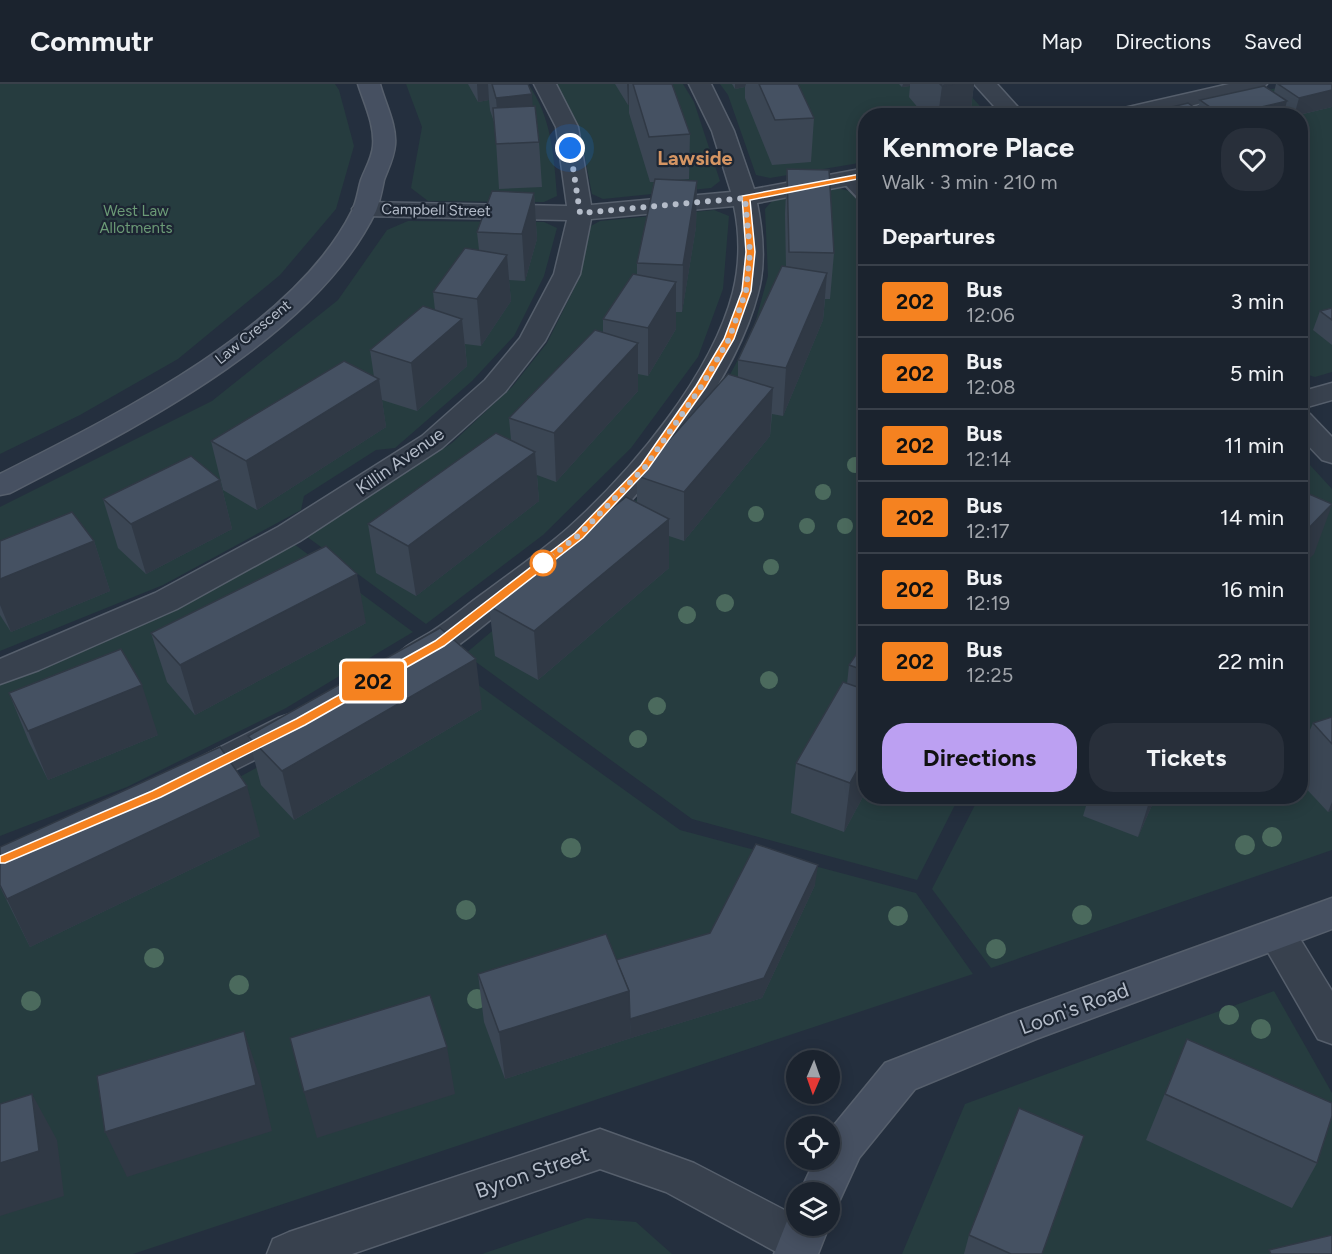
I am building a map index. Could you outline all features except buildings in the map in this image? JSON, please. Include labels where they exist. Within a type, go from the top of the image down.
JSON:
[{"type":"street","name":"Law Crescent","points":[[0,486],[103,433],[197,376],[261,330],[314,281],[348,238],[364,209],[384,142],[369,84]]},
{"type":"street","name":"Killin Avenue","points":[[0,672],[27,663],[166,601],[289,534],[349,498],[432,442],[495,386],[532,341],[567,274],[580,213],[567,127],[545,84]]},
{"type":"street","points":[[390,671],[440,643],[579,535],[645,467],[701,387],[729,339],[746,291],[750,252],[745,198],[718,118],[700,84]]},
{"type":"street","points":[[985,84],[1008,108]]},
{"type":"street","points":[[1153,108],[1256,84]]},
{"type":"street","name":"Campbell Street","points":[[364,209],[580,213],[745,198],[857,177]]},
{"type":"street","points":[[1313,430],[1332,391]]},
{"type":"street","points":[[167,789],[310,716]]},
{"type":"street","name":"Loon's Road","points":[[827,1182],[844,1144],[900,1076],[1022,1027],[1332,913]]},
{"type":"street","points":[[1277,935],[1332,1027]]},
{"type":"street","name":"Byron Street","points":[[290,1254],[600,1149],[679,1178],[801,1240]]},
{"type":"green space","name":"West Law Allotments","points":[[0,84],[335,84],[339,90],[354,146],[336,209],[280,275],[178,359],[80,415],[0,454]]},
{"type":"green space","points":[[406,84],[528,84],[547,124],[553,153],[557,196],[544,202],[428,201],[411,188],[422,127]]},
{"type":"green space","points":[[555,84],[683,84],[694,102],[720,181],[711,188],[603,199],[592,194],[579,127]]},
{"type":"green space","points":[[720,84],[960,84],[982,108],[858,108],[858,163],[770,178],[756,175],[728,95]]},
{"type":"green space","points":[[1294,84],[1332,84],[1332,372],[1315,377],[1308,375],[1308,108],[1190,108]]},
{"type":"green space","points":[[838,188],[849,191],[858,201],[858,804],[955,804],[917,880],[692,819],[465,654],[607,534],[708,415],[752,334],[768,276],[765,209],[772,201]]},
{"type":"green space","points":[[714,210],[729,216],[723,289],[698,357],[631,448],[543,535],[426,624],[306,536],[452,443],[512,387],[547,343],[580,277],[589,227],[600,221]]},
{"type":"green space","points":[[408,221],[544,222],[557,228],[544,276],[514,336],[472,381],[395,448],[376,450],[304,496],[301,510],[163,585],[0,651],[0,507],[212,401],[338,300],[387,230]]},
{"type":"green space","points":[[1308,465],[1310,465],[1332,489],[1332,850],[991,968],[932,889],[975,804],[1308,804]]},
{"type":"green space","points":[[294,544],[413,632],[286,708],[127,787],[0,836],[0,681]]},
{"type":"green space","points":[[448,663],[680,830],[916,893],[973,974],[133,1254],[0,1254],[0,886],[172,814]]},
{"type":"green space","points":[[1274,991],[1332,1093],[1332,1254],[902,1254],[965,1104]]},
{"type":"green space","points":[[587,1218],[636,1222],[672,1254],[482,1254]]},
{"type":"bus line","name":"202","points":[[0,859],[157,794],[300,722],[440,643],[579,535],[645,467],[701,387],[729,339],[746,291],[750,252],[745,198],[858,177]]},
{"type":"district","name":"Lawside","points":[[695,158]]},
{"type":"route","points":[[543,563],[579,535],[645,467],[701,387],[729,339],[746,291],[750,252],[745,198],[580,213],[570,148]]}]
